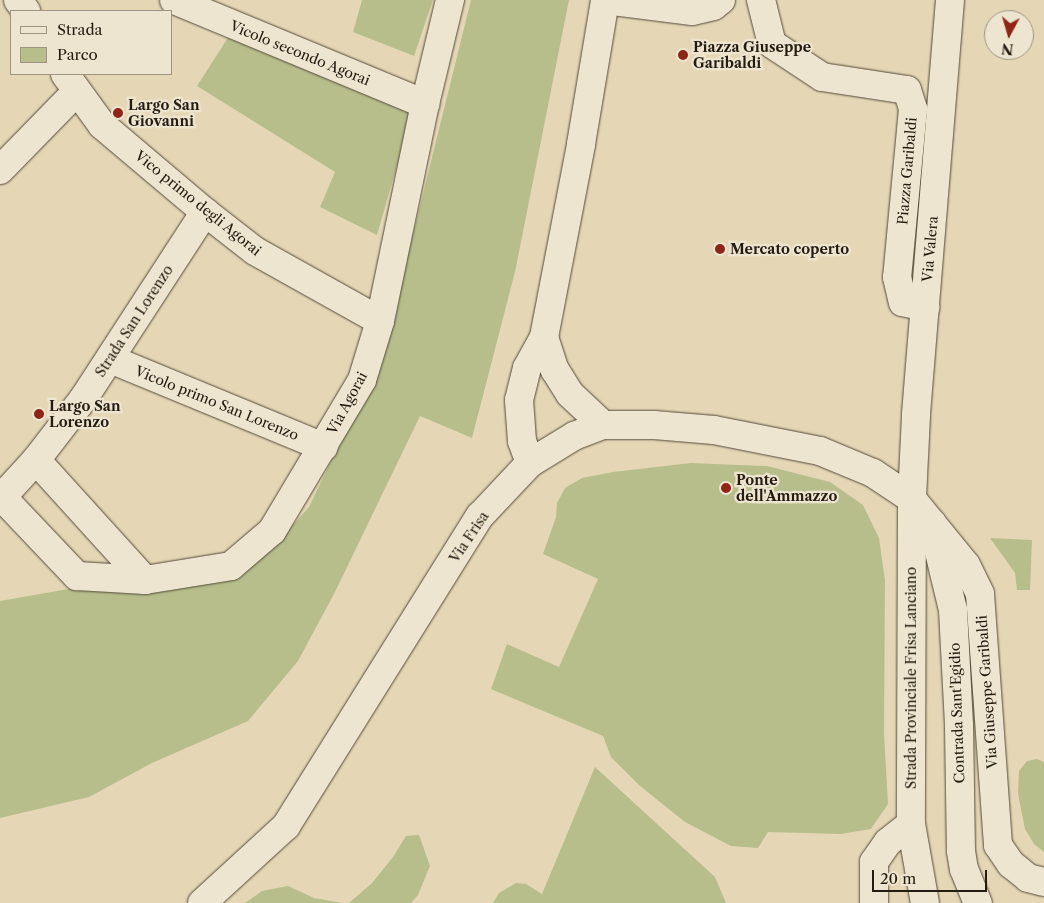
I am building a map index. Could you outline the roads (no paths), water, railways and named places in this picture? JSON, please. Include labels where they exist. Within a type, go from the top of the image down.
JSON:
[{"type":"street","name":"Vicolo secondo Agorai","points":[[174,0],[425,104]]},
{"type":"street","name":"Via Agorai","points":[[1,496],[77,576],[145,580],[231,566],[272,531],[324,447],[362,380],[380,321],[425,104],[450,0]]},
{"type":"street","points":[[530,462],[522,441],[519,400],[528,368],[544,336],[581,144],[605,0],[692,11],[713,6],[720,0]]},
{"type":"street","name":"Piazza Garibaldi","points":[[761,0],[772,44],[822,78],[907,90],[913,109],[897,277],[903,302],[925,307]]},
{"type":"street","name":"Via Valera","points":[[912,499],[925,307],[950,0]]},
{"type":"street","points":[[0,170],[70,83]]},
{"type":"street","name":"Vico primo degli Agorai","points":[[70,83],[102,125],[205,212],[255,251],[380,321]]},
{"type":"street","name":"Strada San Lorenzo","points":[[1,496],[36,460],[110,359],[205,212]]},
{"type":"street","points":[[544,336],[555,370],[570,394],[603,425]]},
{"type":"street","name":"Vicolo primo San Lorenzo","points":[[110,359],[324,447]]},
{"type":"street","name":"Via Frisa","points":[[202,903],[286,826],[480,516],[530,462],[574,436],[603,425],[654,425],[714,430],[773,440],[820,451],[873,473],[912,499]]},
{"type":"street","points":[[36,460],[145,580]]},
{"type":"street","name":"Via Giuseppe Garibaldi","points":[[912,499],[966,565],[980,594],[998,845],[1011,864],[1028,878],[1044,882]]},
{"type":"street","name":"Strada Provinciale Frisa Lanciano","points":[[912,499],[911,824],[925,903]]},
{"type":"street","name":"Contrada Sant'Egidio","points":[[932,523],[953,610],[959,726],[961,851],[964,869],[978,903]]},
{"type":"street","points":[[874,903],[874,862],[888,842],[911,824]]},
{"type":"place","name":"Piazza Giuseppe Garibaldi","points":[[683,55]]},
{"type":"place","name":"Largo San Giovanni","points":[[118,113]]},
{"type":"place","name":"Mercato coperto","points":[[720,249]]},
{"type":"place","name":"Largo San Lorenzo","points":[[39,414]]},
{"type":"place","name":"Ponte dell'Ammazzo","points":[[726,488]]}]
